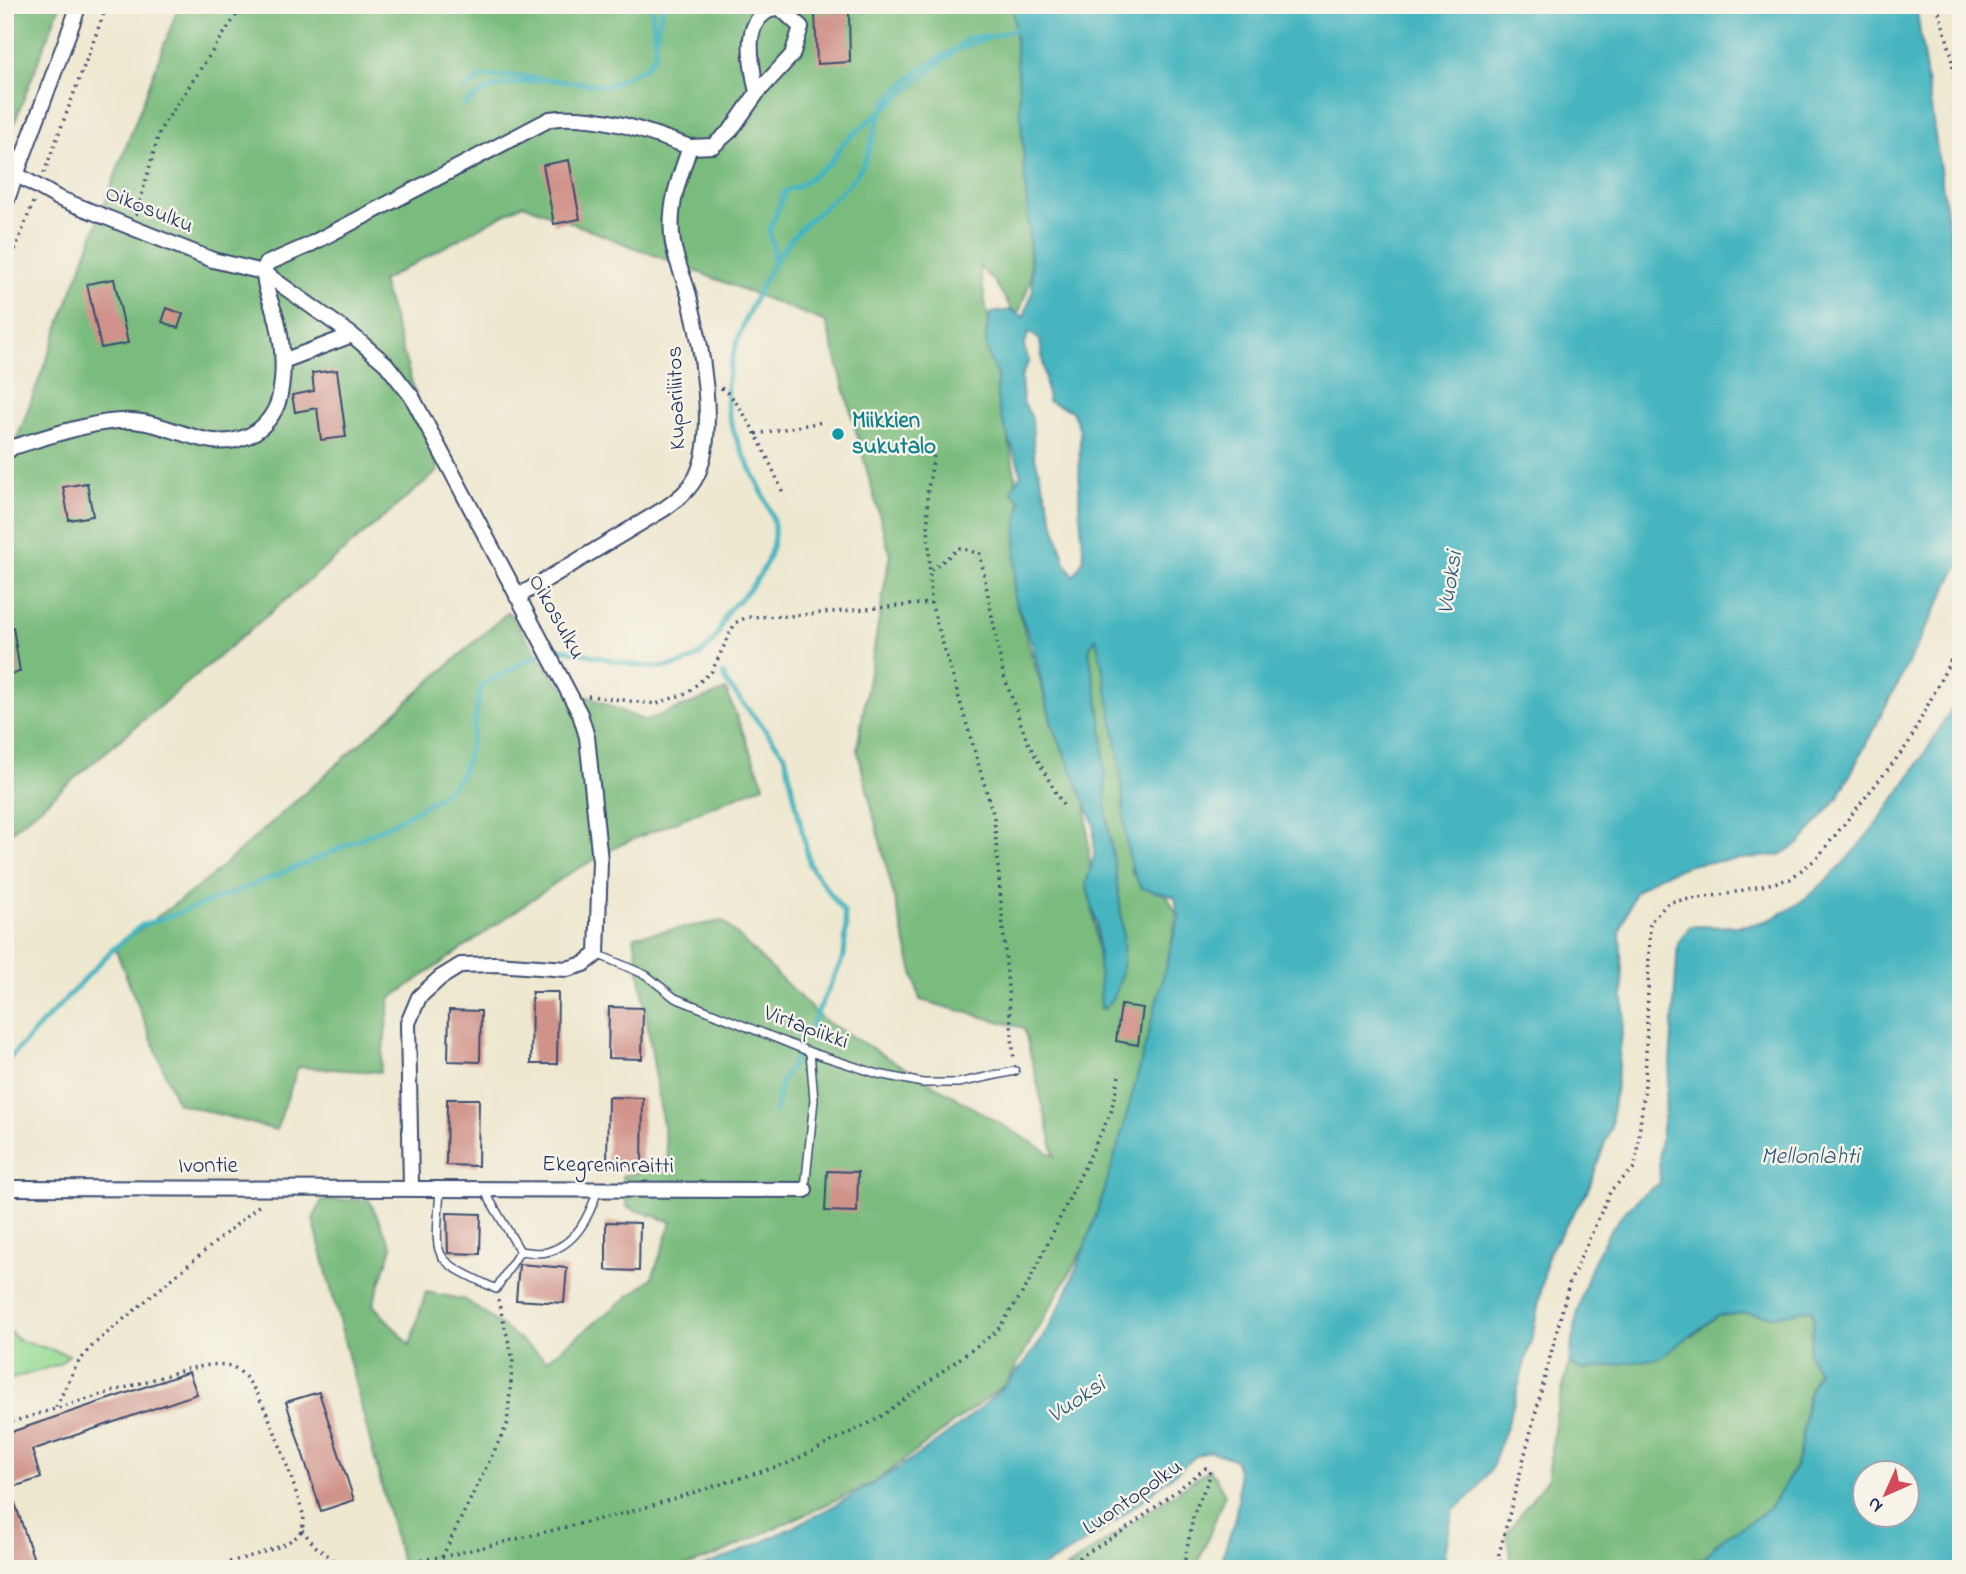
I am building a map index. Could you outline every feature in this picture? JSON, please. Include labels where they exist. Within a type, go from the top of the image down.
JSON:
[{"type":"street","points":[[5,205],[11,171],[79,5]]},
{"type":"street","points":[[5,453],[13,447],[73,429],[132,421],[220,444],[243,438],[263,428],[279,401],[283,361],[277,322],[263,272],[266,264],[280,255],[307,246],[550,119],[574,116],[656,135],[690,147],[713,146],[732,130],[757,93],[792,55],[801,27],[779,7],[765,10],[754,22],[750,60],[757,93]]},
{"type":"street","name":"Kupariliitos","points":[[517,597],[664,509],[683,494],[696,476],[705,441],[701,361],[694,316],[672,234],[674,191],[690,147]]},
{"type":"street","name":"Oikosulku","points":[[11,171],[58,198],[213,260],[263,272],[352,335],[386,364],[412,397],[517,597],[572,694],[587,737],[600,861],[597,954]]},
{"type":"street","points":[[283,361],[352,335]]},
{"type":"street","points":[[411,1187],[408,1023],[419,997],[440,978],[461,965],[495,964],[567,969],[584,964],[597,954]]},
{"type":"street","name":"Ekegreninraitti","points":[[411,1187],[805,1190]]},
{"type":"street","name":"Ivontie","points":[[5,1188],[411,1187]]},
{"type":"lane","name":"Virtapiikki","points":[[597,954],[646,975],[675,998],[810,1052],[878,1073],[923,1083],[958,1083],[1015,1071]]},
{"type":"lane","points":[[805,1190],[814,1100],[810,1052]]},
{"type":"lane","points":[[440,1187],[437,1251],[446,1265],[496,1289],[520,1251]]},
{"type":"lane","points":[[483,1189],[520,1251]]},
{"type":"lane","points":[[520,1251],[547,1252],[565,1242],[586,1223],[598,1190]]},
{"type":"path","points":[[5,276],[107,5]]},
{"type":"path","points":[[133,228],[160,130],[243,5]]},
{"type":"path","points":[[1937,5],[1951,52],[1961,129]]},
{"type":"path","points":[[724,389],[730,393],[756,434],[783,493]]},
{"type":"path","points":[[756,434],[822,422]]},
{"type":"path","points":[[935,449],[927,495],[931,603],[994,817],[1015,1071]]},
{"type":"path","points":[[931,570],[960,548],[980,554],[1003,673],[1027,741],[1065,809]]},
{"type":"path","points":[[572,694],[656,704],[687,693],[712,671],[736,623],[747,617],[789,616],[931,603]]},
{"type":"path","points":[[1501,1569],[1499,1554],[1569,1284],[1611,1190],[1635,1167],[1645,1085],[1650,922],[1669,902],[1790,879],[1816,858],[1908,744],[1961,639]]},
{"type":"path","points":[[302,1530],[315,1546],[335,1561],[359,1567],[442,1557],[637,1510],[789,1463],[879,1418],[997,1331],[1027,1286],[1111,1112],[1120,1071]]},
{"type":"path","points":[[56,1407],[77,1364],[93,1345],[279,1189]]},
{"type":"path","points":[[442,1557],[507,1425],[513,1359],[496,1289]]},
{"type":"path","points":[[5,1424],[187,1369],[218,1364],[232,1366],[244,1374],[260,1399],[304,1516],[302,1530],[297,1536],[277,1546],[205,1569]]},
{"type":"path","name":"Luontopolku","points":[[1061,1569],[1129,1527],[1206,1468],[1211,1475],[1194,1513],[1183,1569]]},
{"type":"green space","points":[[5,5],[60,5],[5,147]]},
{"type":"green space","points":[[179,5],[1012,5],[1018,28],[1031,279],[1017,318],[995,282],[979,266],[1020,504],[1013,593],[1056,735],[1070,753],[1085,787],[1092,904],[1105,1010],[1113,983],[1080,628],[1091,619],[1112,683],[1132,874],[1163,889],[1177,914],[1153,1033],[1118,1160],[1089,1239],[1007,1383],[875,1482],[717,1555],[678,1569],[403,1569],[313,1219],[322,1200],[369,1200],[392,1247],[373,1305],[410,1345],[426,1292],[466,1300],[547,1360],[652,1278],[672,1222],[627,1207],[622,1176],[669,1165],[634,936],[723,921],[822,1019],[1055,1156],[1024,1028],[920,1000],[857,749],[890,554],[826,322],[523,204],[382,281],[438,471],[5,837],[5,471]]},
{"type":"green space","points":[[508,612],[560,685],[645,721],[726,690],[764,785],[622,844],[567,875],[390,999],[380,1072],[298,1067],[276,1130],[177,1103],[115,948],[206,881]]},
{"type":"green space","points":[[1812,1309],[1814,1324],[1808,1353],[1818,1371],[1807,1402],[1799,1455],[1782,1490],[1761,1514],[1718,1542],[1706,1557],[1684,1562],[1636,1568],[1513,1569],[1507,1533],[1548,1477],[1556,1415],[1569,1364],[1583,1370],[1617,1365],[1692,1336],[1717,1316],[1745,1313],[1775,1316]]},
{"type":"green space","points":[[5,1328],[19,1340],[69,1355],[59,1364],[6,1381]]},
{"type":"green space","points":[[1210,1469],[1225,1494],[1196,1569],[1065,1569]]},
{"type":"water","name":"Vuoksi","points":[[1013,5],[1916,5],[1961,313],[1961,561],[1838,798],[1800,843],[1780,855],[1692,864],[1657,877],[1635,892],[1620,931],[1624,1016],[1611,1126],[1589,1188],[1548,1254],[1533,1333],[1493,1465],[1475,1492],[1453,1511],[1442,1569],[1217,1569],[1236,1516],[1239,1489],[1236,1460],[1210,1451],[1196,1456],[1101,1532],[1038,1569],[695,1569],[780,1533],[876,1482],[965,1420],[1002,1388],[1030,1356],[1060,1307],[1095,1218],[1129,1106],[1179,918],[1175,897],[1141,888],[1130,861],[1116,742],[1096,638],[1089,649],[1102,726],[1108,825],[1119,894],[1123,951],[1121,976],[1114,996],[1101,1009],[1097,924],[1086,884],[1094,856],[1094,824],[1052,724],[1032,644],[1014,597],[1017,525],[1021,501],[1011,491],[1021,474],[1000,414],[998,375],[986,345],[991,313],[1011,310],[1024,317],[1033,290]],"holes":[[[1029,332],[1040,340],[1048,401],[1072,411],[1080,430],[1079,505],[1084,558],[1074,576],[1065,562],[1034,454],[1032,418],[1023,402],[1021,377],[1029,361],[1024,346]]]},
{"type":"water","name":"Mellonlahti","points":[[1961,692],[1961,1569],[1659,1569],[1685,1565],[1706,1557],[1718,1542],[1753,1520],[1773,1502],[1797,1461],[1807,1402],[1818,1371],[1808,1353],[1814,1324],[1812,1309],[1775,1316],[1745,1313],[1717,1316],[1660,1358],[1583,1370],[1569,1364],[1578,1312],[1594,1262],[1620,1217],[1660,1183],[1659,1155],[1670,1064],[1678,943],[1690,926],[1754,924],[1784,912],[1815,891],[1873,828],[1924,755]]},
{"type":"building","points":[[849,12],[850,62],[817,64],[815,13]]},
{"type":"building","points":[[569,160],[580,219],[554,224],[543,165]]},
{"type":"building","points":[[114,279],[128,343],[101,348],[87,284]]},
{"type":"building","points":[[167,308],[183,314],[178,328],[162,322]]},
{"type":"building","points":[[337,370],[346,437],[321,440],[317,408],[295,412],[292,395],[314,391],[312,373]]},
{"type":"building","points":[[87,483],[93,516],[69,520],[63,487]]},
{"type":"building","points":[[13,627],[20,672],[5,675],[5,628]]},
{"type":"building","points":[[532,992],[558,992],[557,1064],[531,1064]]},
{"type":"building","points":[[1121,1005],[1143,1008],[1138,1045],[1116,1041]]},
{"type":"building","points":[[609,1007],[643,1008],[642,1059],[608,1058]]},
{"type":"building","points":[[449,1010],[481,1011],[480,1062],[448,1061]]},
{"type":"building","points":[[608,1097],[643,1098],[642,1165],[607,1165]]},
{"type":"building","points":[[447,1099],[479,1099],[478,1166],[446,1165]]},
{"type":"building","points":[[827,1171],[858,1172],[857,1212],[825,1211]]},
{"type":"building","points":[[447,1213],[481,1214],[480,1254],[448,1253]]},
{"type":"building","points":[[606,1222],[640,1223],[639,1271],[606,1270]]},
{"type":"building","points":[[519,1264],[567,1268],[564,1303],[516,1300]]},
{"type":"building","points":[[189,1372],[197,1394],[32,1450],[41,1478],[10,1488],[37,1569],[5,1569],[5,1434]]},
{"type":"building","points":[[319,1392],[354,1500],[321,1511],[286,1402]]},
{"type":"waterway","points":[[463,90],[481,77],[517,76],[608,86],[646,67],[655,54],[652,5]]},
{"type":"waterway","points":[[655,40],[663,5]]},
{"type":"waterway","points":[[556,649],[657,667],[677,665],[695,658],[714,640],[728,611],[750,589],[762,571],[773,540],[773,520],[736,438],[727,403],[730,367],[744,325],[763,282],[799,230],[856,175],[869,152],[886,102],[893,94],[937,59],[1018,28]]},
{"type":"waterway","points":[[959,46],[968,38],[988,36]]},
{"type":"waterway","points":[[773,263],[774,250],[769,232],[785,191],[799,186],[830,163],[845,141],[952,53]]},
{"type":"waterway","points":[[465,105],[481,93],[498,86],[537,81]]},
{"type":"waterway","points":[[5,1063],[111,951],[142,925],[314,860],[410,814],[444,793],[461,775],[465,766],[481,686],[541,653]]},
{"type":"waterway","points":[[723,674],[726,682],[785,755],[810,866],[844,912],[844,956],[807,1035]]},
{"type":"waterway","points":[[775,1112],[781,1082],[797,1057]]},
{"type":"place","name":"Miikkien sukutalo","points":[[838,434]]}]
